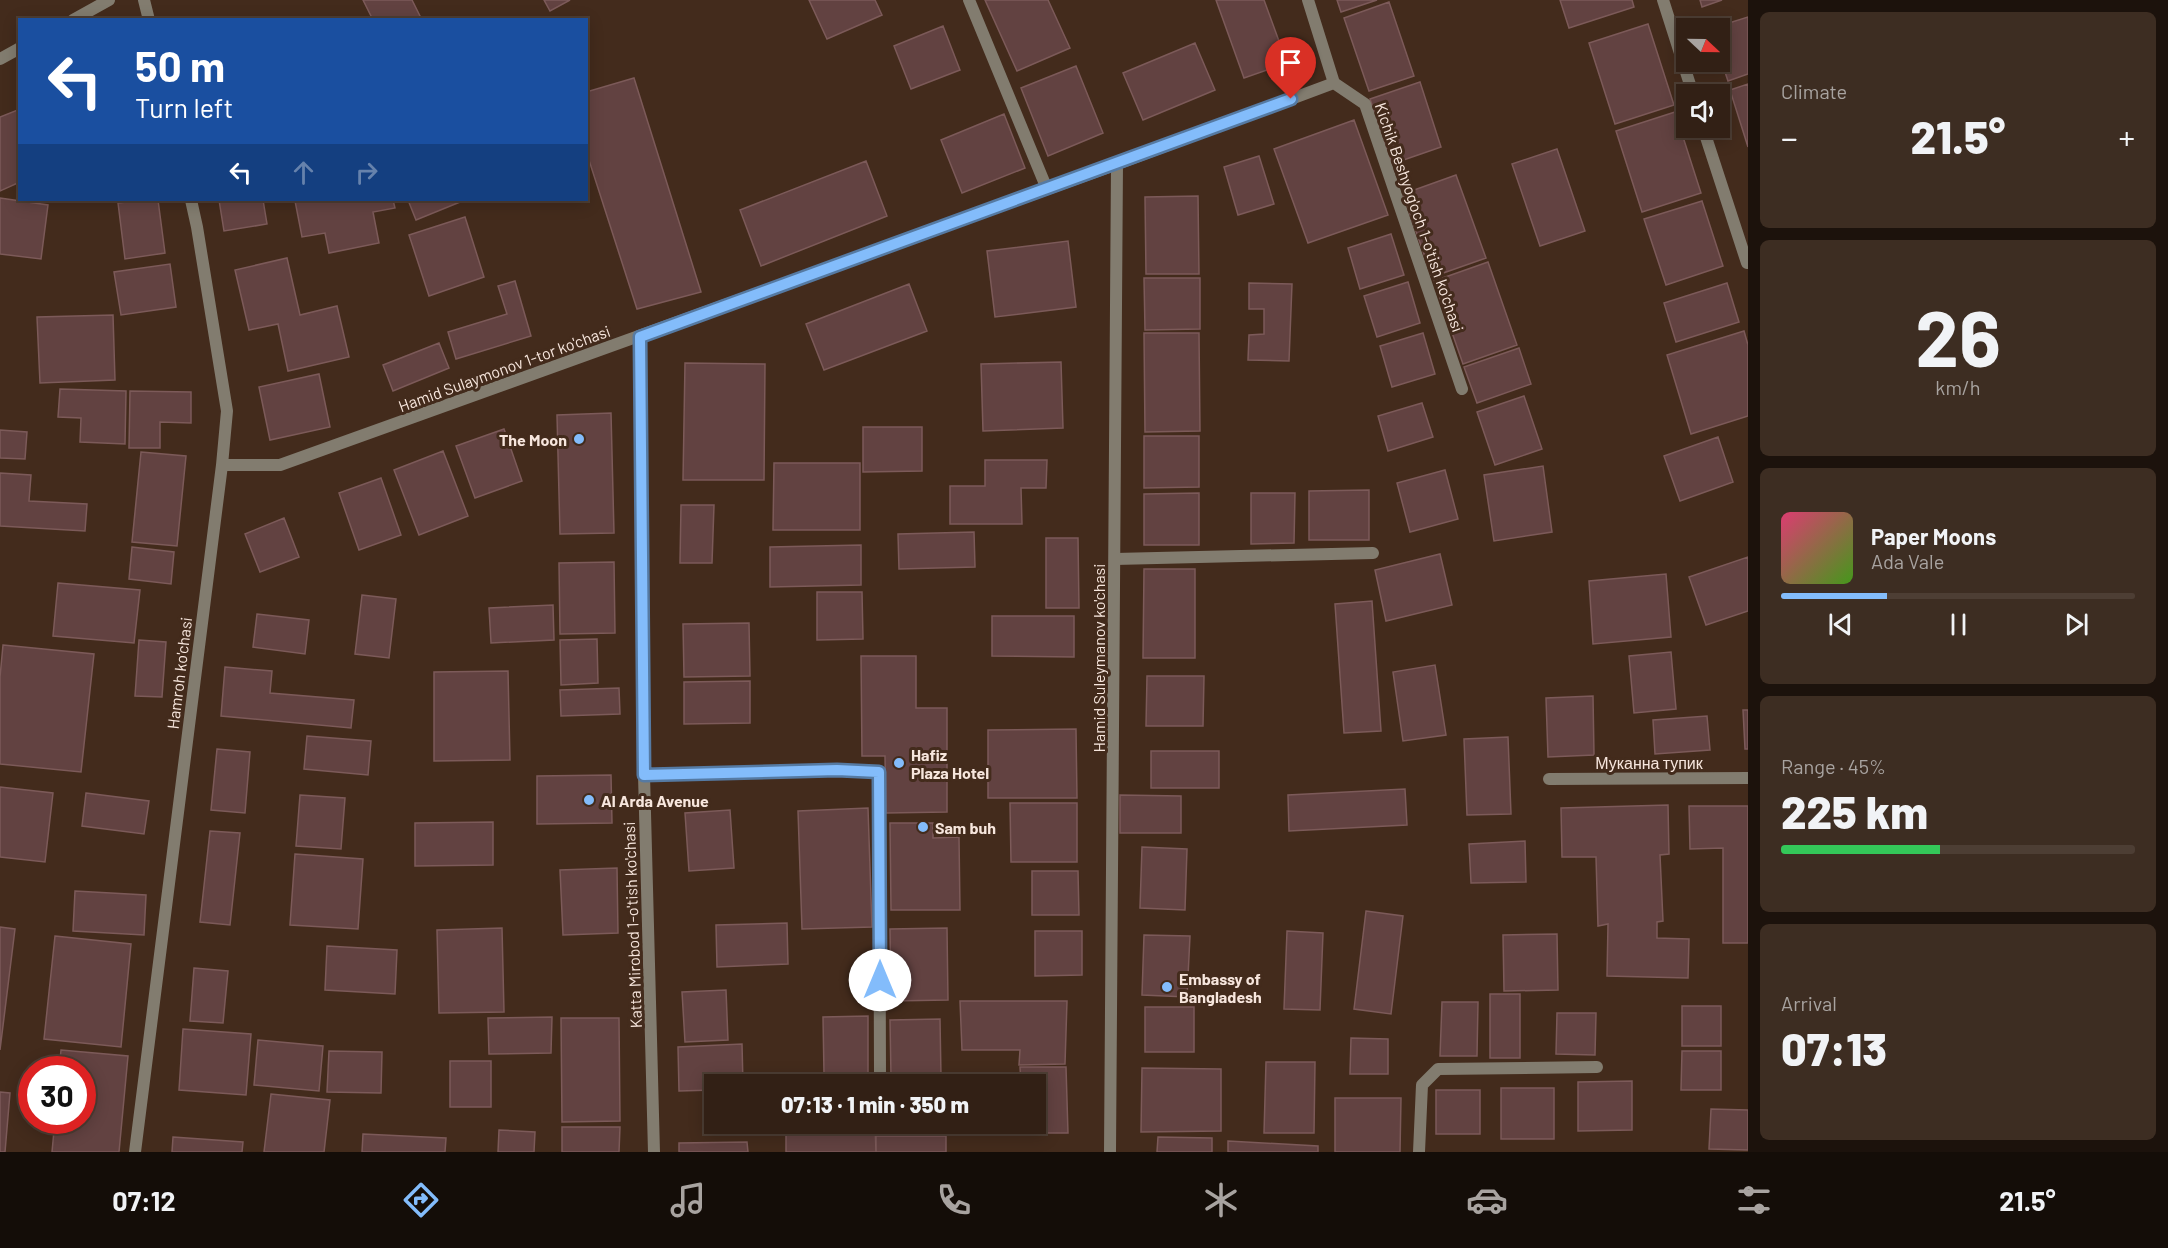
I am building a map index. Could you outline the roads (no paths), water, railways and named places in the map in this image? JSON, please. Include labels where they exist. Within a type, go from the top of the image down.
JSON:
[{"type":"street","points":[[77,18],[109,0]]},
{"type":"street","points":[[144,0],[148,18]]},
{"type":"street","points":[[969,0],[1047,189]]},
{"type":"street","points":[[1308,0],[1334,83]]},
{"type":"street","points":[[1662,0],[1690,84]]},
{"type":"street","points":[[0,59],[18,49]]},
{"type":"street","name":"Hamid Sulaymonov 1-tor ko'chasi","points":[[222,465],[280,465],[640,337],[1334,83]]},
{"type":"street","name":"Kichik Beshyog'och 1-o'tish ko'chasi","points":[[1334,83],[1365,104],[1462,389]]},
{"type":"street","points":[[1706,138],[1747,263]]},
{"type":"street","name":"Hamid Suleymanov ko'chasi","points":[[1110,1152],[1117,164]]},
{"type":"street","name":"Hamroh ko'chasi","points":[[135,1152],[227,411],[191,201]]},
{"type":"street","name":"Katta Mirobod 1-o'tish ko'chasi","points":[[640,337],[644,775],[654,1152]]},
{"type":"street","points":[[1115,559],[1373,553]]},
{"type":"street","points":[[644,775],[837,770],[879,772],[880,1072]]},
{"type":"street","name":"Муканна тупик","points":[[1549,779],[1748,778]]},
{"type":"street","points":[[1419,1152],[1422,1085],[1438,1069],[1597,1067]]},
{"type":"place","name":"The Moon","points":[[579,439]]},
{"type":"place","name":"Hafiz Plaza Hotel","points":[[899,763]]},
{"type":"place","name":"Al Arda Avenue","points":[[589,800]]},
{"type":"place","name":"Sam buh","points":[[923,827]]},
{"type":"place","name":"Embassy of Bangladesh","points":[[1167,987]]}]
